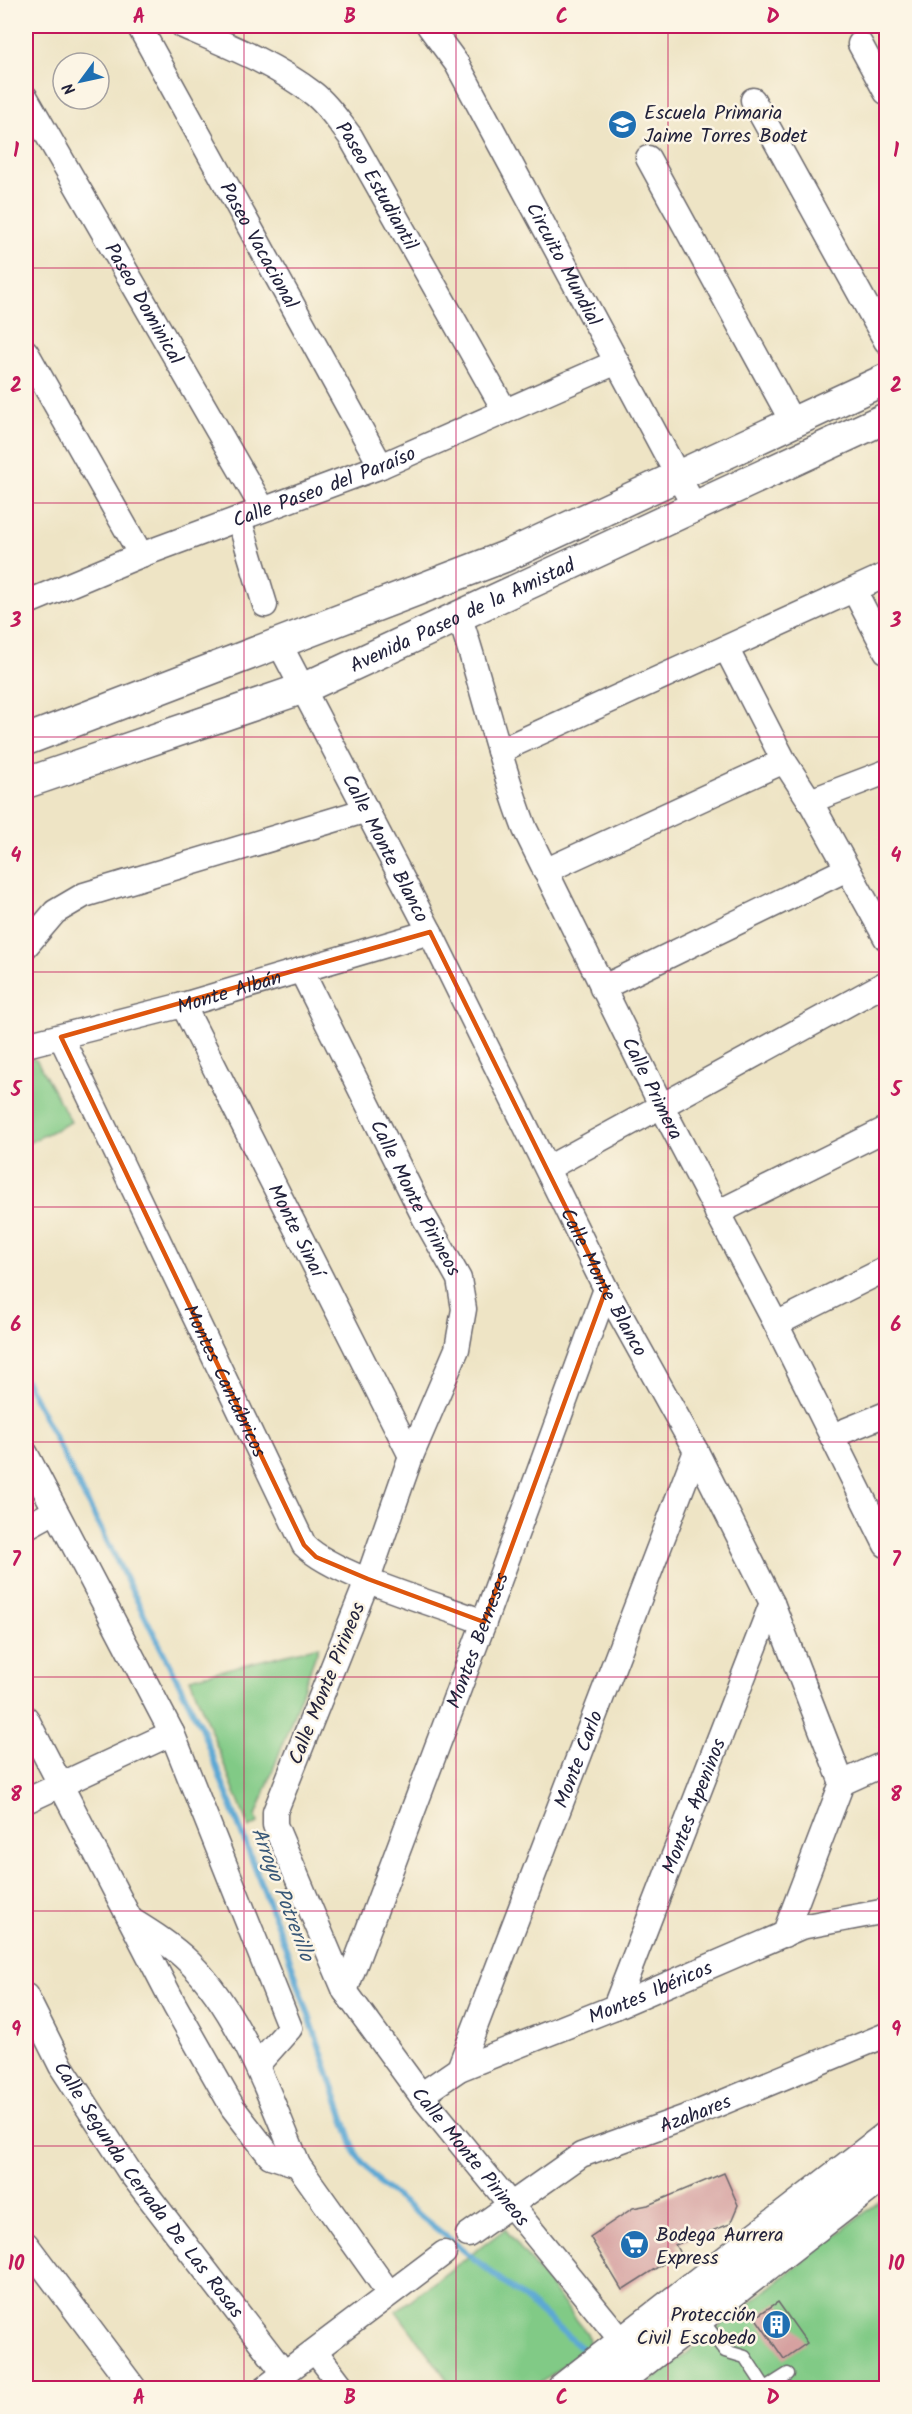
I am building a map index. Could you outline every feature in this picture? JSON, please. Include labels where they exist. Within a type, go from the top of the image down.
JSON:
[{"type":"street","name":"Paseo Vacacional","points":[[139,26],[381,466]]},
{"type":"street","name":"Paseo Estudiantil","points":[[183,26],[255,58],[315,95],[332,112],[350,136],[506,411]]},
{"type":"street","name":"Circuito Mundial","points":[[429,26],[457,64],[694,506]]},
{"type":"street","points":[[861,45],[886,92]]},
{"type":"street","name":"Paseo Dominical","points":[[26,98],[263,509]]},
{"type":"street","points":[[753,100],[886,341]]},
{"type":"street","points":[[648,158],[793,423]]},
{"type":"street","points":[[26,352],[141,555]]},
{"type":"street","name":"Calle Paseo del Paraíso","points":[[26,603],[141,555],[381,466],[617,362]]},
{"type":"street","name":"Avenida Paseo de la Amistad","points":[[26,740],[495,561],[886,379]]},
{"type":"street","name":"Avenida Paseo de la Amistad","points":[[26,783],[304,688],[886,418]]},
{"type":"street","points":[[239,519],[265,604]]},
{"type":"street","points":[[498,751],[886,576]]},
{"type":"street","points":[[854,590],[886,651]]},
{"type":"street","name":"Calle Primera","points":[[459,615],[482,686],[510,792],[545,871],[662,1107],[776,1324],[886,1545]]},
{"type":"street","name":"Calle Monte Blanco","points":[[279,644],[430,932],[606,1289],[696,1451],[772,1603],[842,1783]]},
{"type":"street","points":[[726,648],[784,761],[810,801],[886,938]]},
{"type":"street","points":[[545,871],[784,761]]},
{"type":"street","points":[[810,801],[886,772]]},
{"type":"street","points":[[26,946],[55,912],[84,895],[367,810]]},
{"type":"street","points":[[602,988],[847,869]]},
{"type":"street","name":"Monte Albán","points":[[26,1045],[183,1005],[430,932]]},
{"type":"street","name":"Calle Monte Pirineos","points":[[301,970],[424,1217],[459,1279],[464,1309],[462,1331],[411,1456],[368,1579],[274,1819],[279,1836],[345,1991],[421,2095],[622,2341]]},
{"type":"street","points":[[548,1168],[886,983]]},
{"type":"street","name":"Monte Sinaí","points":[[183,1005],[411,1456]]},
{"type":"street","name":"Montes Cantábricos","points":[[61,1037],[304,1545],[316,1557],[484,1622]]},
{"type":"street","points":[[717,1213],[886,1129]]},
{"type":"street","points":[[776,1324],[886,1269]]},
{"type":"street","name":"Montes Berneses","points":[[345,1991],[606,1289]]},
{"type":"street","points":[[832,1436],[886,1414]]},
{"type":"street","name":"Monte Carlo","points":[[459,2069],[696,1451]]},
{"type":"street","points":[[26,1454],[171,1733],[290,2028],[257,2065]]},
{"type":"street","points":[[26,1527],[55,1512]]},
{"type":"street","name":"Montes Apeninos","points":[[615,2007],[772,1603]]},
{"type":"street","points":[[26,1718],[206,2064],[233,2108],[270,2156],[298,2165]]},
{"type":"street","points":[[26,1801],[171,1733]]},
{"type":"street","points":[[784,1935],[842,1783],[886,1763]]},
{"type":"street","name":"Montes Ibéricos","points":[[421,2095],[459,2069],[615,2007],[801,1927],[886,1911]]},
{"type":"street","points":[[130,1920],[168,1943],[191,1964],[215,1994],[257,2065],[298,2165],[389,2293]]},
{"type":"street","name":"Calle Segunda Cerrada De Las Rosas","points":[[26,1996],[61,2066],[129,2171],[285,2374]]},
{"type":"street","name":"Azahares","points":[[468,2235],[582,2155],[698,2113],[886,2035]]},
{"type":"street","points":[[599,2378],[622,2341],[702,2304],[886,2137]]},
{"type":"street","points":[[562,2388],[599,2378],[886,2173]]},
{"type":"street","points":[[26,2244],[134,2388]]},
{"type":"street","points":[[266,2388],[444,2253]]},
{"type":"street","points":[[315,2351],[343,2388]]},
{"type":"lane","points":[[702,2304],[725,2351],[745,2357],[764,2386],[770,2386],[788,2374]]},
{"type":"highlighted area","points":[[430,932],[606,1289],[484,1622],[316,1557],[304,1545],[61,1037]]},
{"type":"green space","points":[[33,1058],[37,1061],[71,1122],[26,1144],[26,1060]]},
{"type":"green space","points":[[319,1646],[256,1816],[258,1823],[249,1828],[190,1678]]},
{"type":"green space","points":[[886,2196],[886,2388],[642,2388]]},
{"type":"green space","points":[[505,2229],[587,2333],[590,2345],[534,2388],[450,2388],[452,2386],[396,2311]]},
{"type":"building","points":[[724,2173],[738,2205],[730,2224],[675,2245],[680,2253],[622,2290],[590,2237],[633,2208],[648,2205]]},
{"type":"building","name":"Protección Civil Escobedo","points":[[778,2302],[807,2343],[784,2359],[755,2317]]},
{"type":"waterway","name":"Arroyo Potrerillo","points":[[26,1381],[201,1727],[287,1951],[356,2154],[380,2184],[525,2299],[586,2352]]},
{"type":"place","name":"Escuela Primaria Jaime Torres Bodet","points":[[623,124]]},
{"type":"place","name":"Bodega Aurrera Express","points":[[635,2245]]},
{"type":"place","name":"Protección Civil Escobedo","points":[[777,2325]]}]
